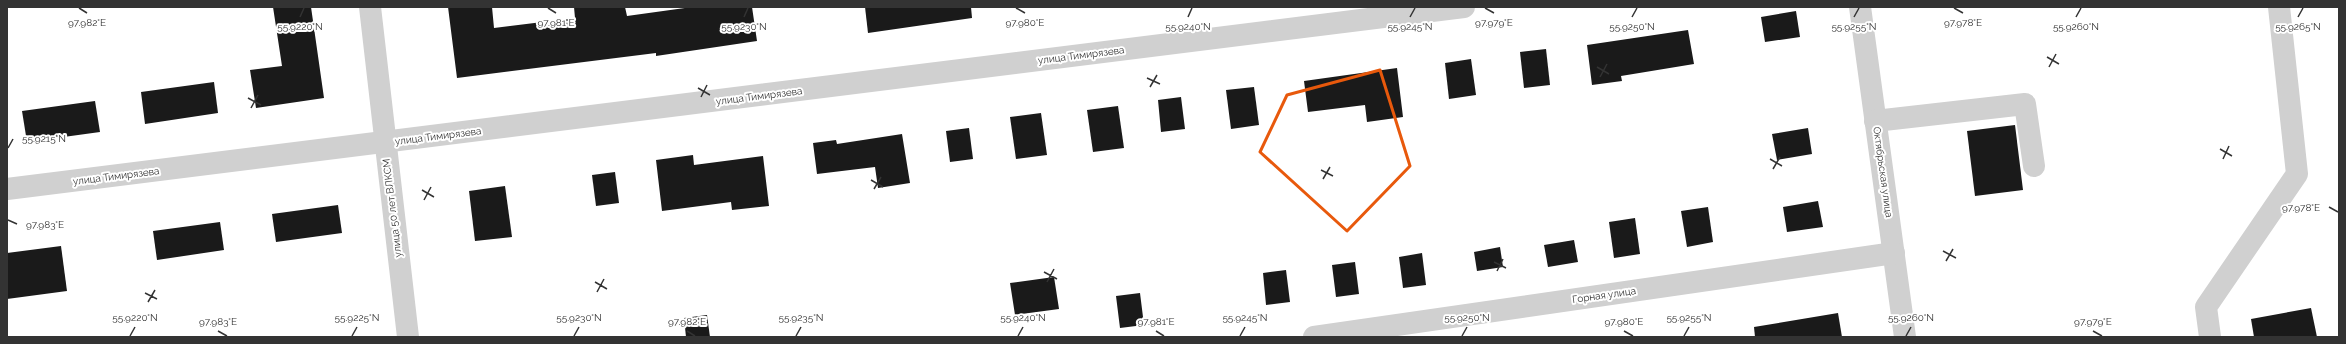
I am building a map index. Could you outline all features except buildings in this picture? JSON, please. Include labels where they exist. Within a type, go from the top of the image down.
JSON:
[{"type":"street","name":"улица 50 лет ВЛКСМ","points":[[370,7],[408,337]]},
{"type":"street","name":"улица Тимирязева","points":[[7,190],[1464,7]]},
{"type":"street","name":"Октябрьская улица","points":[[1860,7],[1905,337]]},
{"type":"street","points":[[2210,337],[2206,307],[2297,174],[2279,7]]},
{"type":"street","points":[[1876,121],[2025,104],[2034,166]]},
{"type":"street","name":"Горная улица","points":[[1314,337],[1894,253]]},
{"type":"highlighted area","points":[[1380,70],[1410,166],[1347,231],[1260,152],[1287,95]]}]
